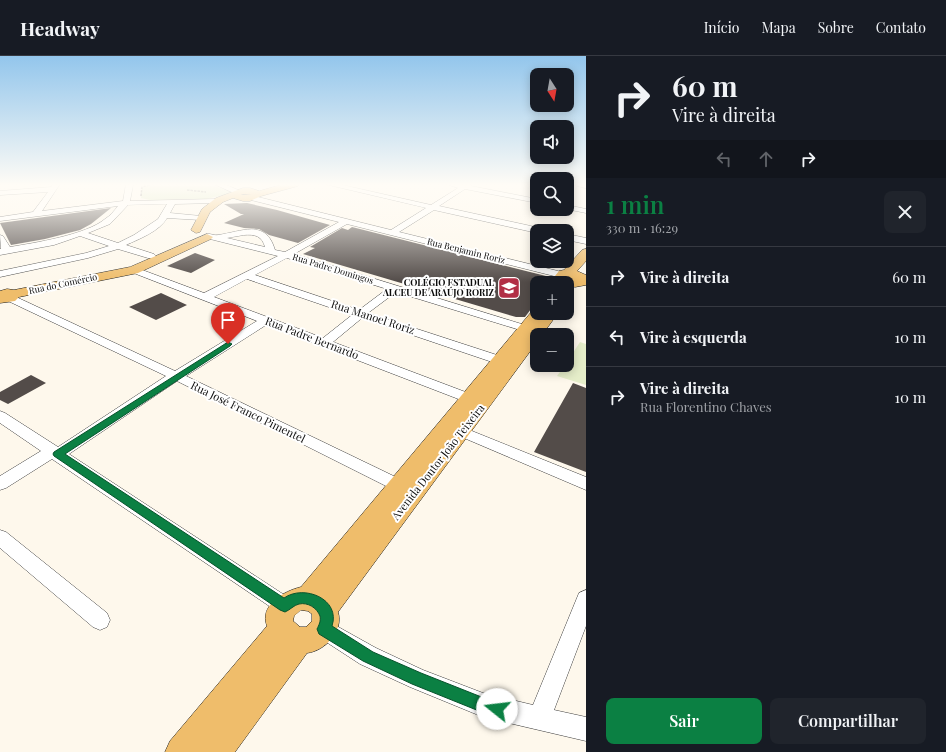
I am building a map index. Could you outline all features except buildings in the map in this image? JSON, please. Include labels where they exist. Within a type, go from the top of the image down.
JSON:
[{"type":"main road","points":[[204,234],[212,216]]},
{"type":"main road","points":[[201,218],[204,234]]},
{"type":"main road","name":"Rua do Comércio","points":[[112,274],[204,234]]},
{"type":"main road","name":"Rua do Comércio","points":[[4,296],[134,270],[204,234]]},
{"type":"main road","points":[[574,278],[586,254]]},
{"type":"main road","name":"Avenida Doutor João Teixeira","points":[[181,752],[304,618],[462,432],[475,401],[499,360],[533,324]]},
{"type":"main road","name":"Avenida Doutor João Teixeira","points":[[215,752],[304,618],[398,485],[475,401],[533,324]]},
{"type":"street","points":[[0,219],[22,216]]},
{"type":"street","points":[[0,238],[4,252],[54,242],[81,234],[106,222],[112,216]]},
{"type":"street","points":[[0,274],[88,255],[120,245],[153,227],[161,221],[163,216]]},
{"type":"street","points":[[182,216],[201,218]]},
{"type":"street","name":"Rua Benjamin Roriz","points":[[329,216],[558,276]]},
{"type":"street","points":[[393,232],[417,216]]},
{"type":"street","points":[[475,216],[530,229]]},
{"type":"street","points":[[205,297],[286,255],[346,221]]},
{"type":"street","points":[[204,234],[238,232],[259,234],[267,240],[271,251]]},
{"type":"street","points":[[81,234],[151,256]]},
{"type":"street","name":"Rua Padre Domingos","points":[[204,234],[286,255],[395,288],[533,324]]},
{"type":"street","points":[[574,238],[586,241]]},
{"type":"street","name":"Rua Padre Bernardo","points":[[134,270],[475,401]]},
{"type":"street","name":"Rua Manoel Roriz","points":[[247,276],[499,360]]},
{"type":"street","points":[[325,343],[361,313],[395,288]]},
{"type":"street","name":"Rua José Franco Pimentel","points":[[4,296],[176,376],[398,485]]},
{"type":"street","points":[[0,484],[56,452],[266,320]]},
{"type":"street","points":[[0,416],[304,618],[368,656],[418,679],[484,706],[586,729]]},
{"type":"street","points":[[462,432],[586,484]]},
{"type":"street","points":[[0,537],[100,620]]},
{"type":"street","points":[[539,718],[586,599]]},
{"type":"green space","points":[[580,342],[586,344],[586,385],[557,376],[560,372],[574,372],[574,351]]},
{"type":"place","name":"COLÉGIO ESTADUAL ALCEU DE ARAÚJO RORIZ","points":[[509,288]]},
{"type":"route","points":[[228,344],[176,376],[58,454],[285,606],[287,603],[300,598],[314,600],[324,609],[327,622],[324,629],[368,656],[418,679],[484,706],[497,709]]}]
